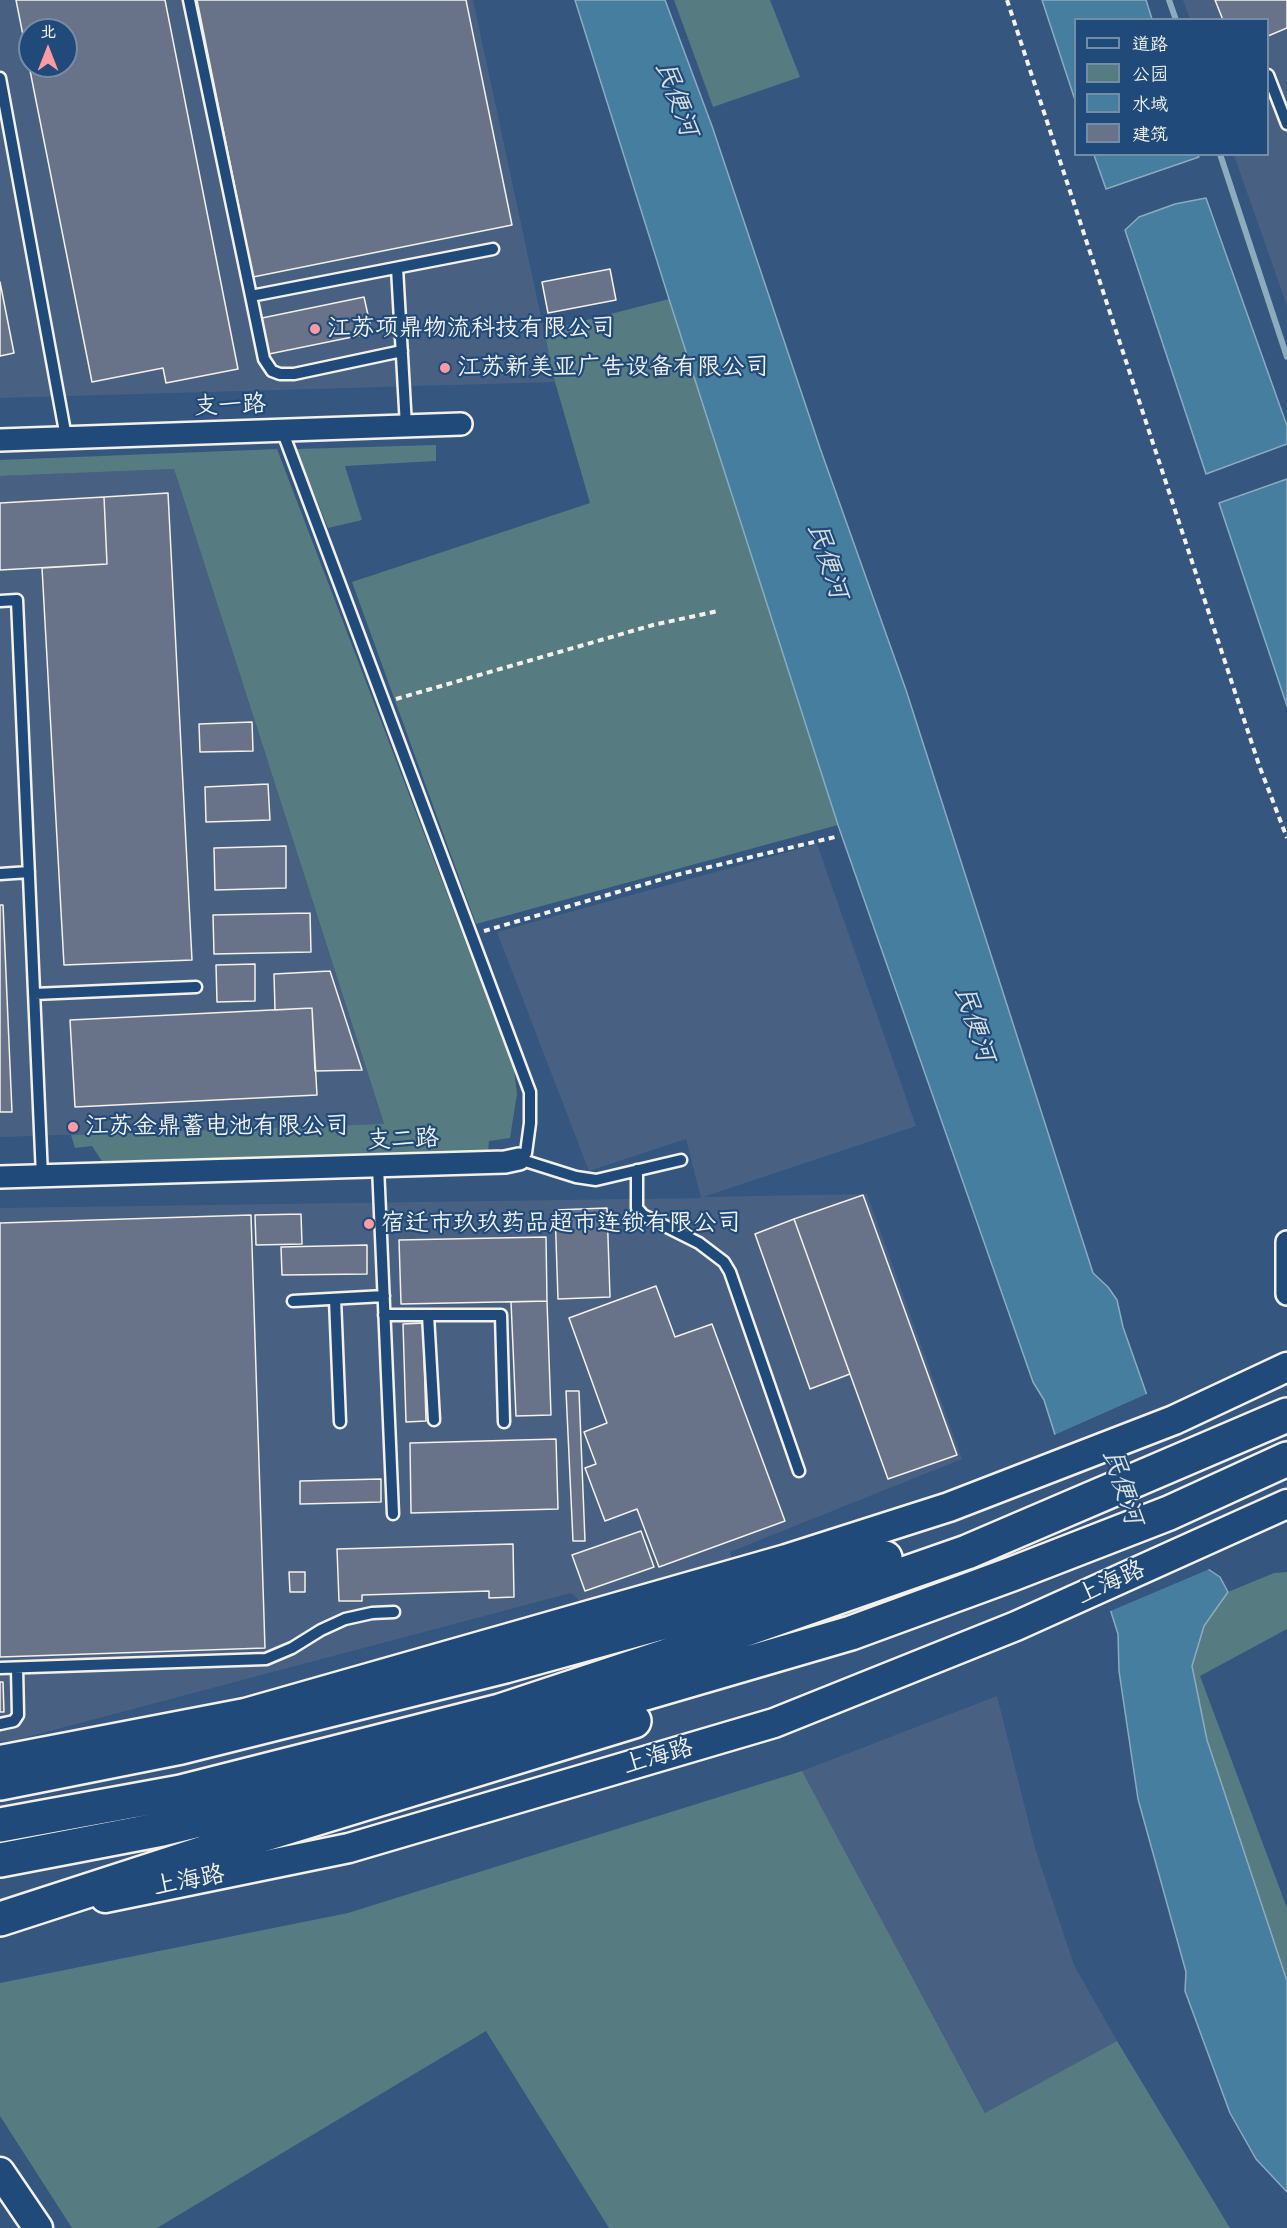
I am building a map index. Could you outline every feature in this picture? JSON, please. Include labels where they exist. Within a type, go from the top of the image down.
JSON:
[{"type":"highway","points":[[0,1783],[181,1747],[505,1666],[733,1604],[959,1531],[1108,1492],[1287,1415]]},
{"type":"highway","name":"上海路","points":[[0,1860],[162,1829],[261,1805],[851,1633],[1169,1513],[1287,1459]]},
{"type":"highway","points":[[0,1825],[181,1792],[500,1711],[706,1643],[959,1531]]},
{"type":"highway","points":[[0,1919],[216,1849],[744,1686],[851,1633]]},
{"type":"main road","points":[[0,1760],[245,1713],[786,1558],[959,1531],[1174,1420],[1287,1367]]},
{"type":"main road","name":"上海路","points":[[0,1919],[349,1848],[774,1723],[1016,1626],[1287,1504]]},
{"type":"main road","points":[[0,2172],[38,2228]]},
{"type":"street","name":"支一路","points":[[0,440],[461,424]]},
{"type":"street","name":"支二路","points":[[0,1177],[505,1162],[519,1159]]},
{"type":"street","points":[[1287,1242],[1287,1293]]},
{"type":"lane","points":[[189,0],[264,359],[272,371],[280,374],[294,374],[402,351]]},
{"type":"lane","points":[[0,78],[66,438]]},
{"type":"lane","points":[[1269,78],[1287,124]]},
{"type":"lane","points":[[251,296],[493,249]]},
{"type":"lane","points":[[397,268],[406,426]]},
{"type":"lane","points":[[282,430],[530,1092],[530,1123],[526,1153],[519,1159]]},
{"type":"lane","points":[[0,601],[17,600],[42,1176]]},
{"type":"lane","points":[[0,874],[29,872]]},
{"type":"lane","points":[[34,994],[196,987]]},
{"type":"lane","points":[[519,1159],[576,1177],[596,1180],[681,1160]]},
{"type":"lane","points":[[378,1166],[393,1514]]},
{"type":"lane","points":[[637,1170],[637,1208],[643,1215],[699,1243],[724,1262],[730,1272],[799,1471]]},
{"type":"lane","points":[[293,1301],[384,1296]]},
{"type":"lane","points":[[335,1299],[340,1422]]},
{"type":"lane","points":[[384,1315],[501,1315],[504,1422]]},
{"type":"lane","points":[[428,1315],[434,1420]]},
{"type":"lane","points":[[0,1668],[266,1659],[292,1648],[321,1630],[345,1619],[372,1613],[394,1612]]},
{"type":"lane","points":[[0,1724],[14,1721],[18,1715],[17,1668]]},
{"type":"path","points":[[1007,0],[1259,765],[1287,838]]},
{"type":"path","points":[[384,702],[653,625],[718,611]]},
{"type":"path","points":[[471,935],[676,875],[839,836]]},
{"type":"shaded area","points":[[0,0],[473,0],[555,382],[0,398]]},
{"type":"shaded area","points":[[1183,0],[1287,0],[1287,306],[1234,156],[1269,156],[1269,18],[1190,18]]},
{"type":"shaded area","points":[[174,469],[384,1125],[0,1137],[0,476]]},
{"type":"shaded area","points":[[817,844],[916,1126],[703,1197],[867,1194],[962,1459],[730,1552],[734,1565],[598,1617],[571,1593],[12,1741],[0,1741],[0,1208],[701,1198],[686,1139],[589,1171],[497,932]]},
{"type":"shaded area","points":[[997,1696],[1035,1848],[1074,1965],[1117,2041],[986,2114],[802,1771]]},
{"type":"green space","points":[[674,0],[770,0],[800,77],[713,107]]},
{"type":"green space","points":[[669,299],[838,825],[476,924],[352,582],[590,503],[555,382],[544,331]]},
{"type":"green space","points":[[436,445],[436,461],[345,466],[362,520],[328,528],[296,449]]},
{"type":"green space","points":[[277,449],[514,1069],[517,1094],[510,1138],[489,1141],[488,1152],[102,1161],[92,1146],[75,1148],[71,1135],[384,1124],[174,469],[0,476],[0,460]]},
{"type":"green space","points":[[1287,1572],[1287,1629],[1200,1676],[1287,1908],[1287,1981],[1207,1740],[1192,1666],[1204,1626],[1228,1592],[1274,1573]]},
{"type":"green space","points":[[802,1771],[985,2113],[1117,2041],[1230,2228],[609,2228],[486,2031],[157,2228],[72,2228],[0,2116],[0,1983],[348,1913]]},
{"type":"water","name":"民便河","points":[[575,0],[665,0],[712,126],[820,448],[906,690],[1093,1273],[1108,1287],[1117,1300],[1123,1327],[1208,1569],[1220,1577],[1228,1592],[1204,1626],[1192,1666],[1207,1740],[1287,1981],[1287,2192],[1256,2159],[1230,2113],[1185,1991],[1186,1972],[1138,1799],[1119,1671],[1118,1634],[1044,1400],[1033,1382],[838,825]]},
{"type":"water","points":[[1042,0],[1146,0],[1152,18],[1074,18],[1074,97]]},
{"type":"water","points":[[1094,156],[1199,157],[1106,189]]},
{"type":"water","points":[[1206,198],[1287,426],[1287,444],[1206,474],[1125,230],[1139,217],[1175,204]]},
{"type":"water","points":[[1287,479],[1287,706],[1219,503]]},
{"type":"pier","points":[[1149,1393],[1212,1568],[1108,1612],[1052,1436]]},
{"type":"building","points":[[16,0],[165,0],[238,369],[166,383],[163,368],[92,382],[32,78],[78,78],[78,18],[20,18]]},
{"type":"building","points":[[197,0],[466,0],[512,225],[253,277]]},
{"type":"building","points":[[1215,0],[1287,0],[1287,28],[1269,36],[1269,18],[1222,18]]},
{"type":"building","points":[[610,269],[616,300],[548,313],[542,282]]},
{"type":"building","points":[[0,282],[14,353],[0,356]]},
{"type":"building","points":[[364,297],[372,333],[269,354],[262,318]]},
{"type":"building","points":[[168,493],[192,960],[64,965],[42,568],[107,564],[104,497]]},
{"type":"building","points":[[104,497],[107,564],[0,570],[0,503]]},
{"type":"building","points":[[252,722],[253,751],[200,752],[199,724]]},
{"type":"building","points":[[268,784],[270,820],[206,822],[205,787]]},
{"type":"building","points":[[286,846],[286,888],[215,890],[214,848]]},
{"type":"building","points":[[0,905],[3,905],[12,1112],[0,1112]]},
{"type":"building","points":[[310,913],[311,952],[214,954],[213,915]]},
{"type":"building","points":[[255,964],[255,1001],[217,1002],[216,965]]},
{"type":"building","points":[[330,971],[362,1070],[315,1071],[312,1008],[275,1010],[274,974]]},
{"type":"building","points":[[312,1008],[317,1095],[75,1107],[70,1020]]},
{"type":"building","points":[[863,1195],[957,1455],[888,1479],[794,1219]]},
{"type":"building","points":[[607,1208],[610,1297],[558,1299],[555,1210]]},
{"type":"building","points":[[301,1214],[302,1244],[256,1245],[255,1215]]},
{"type":"building","points":[[251,1215],[265,1648],[0,1657],[0,1223]]},
{"type":"building","points":[[794,1219],[850,1374],[810,1389],[755,1234]]},
{"type":"building","points":[[546,1237],[547,1301],[401,1304],[399,1240]]},
{"type":"building","points":[[367,1245],[367,1274],[282,1275],[281,1247]]},
{"type":"building","points":[[656,1286],[675,1337],[712,1324],[785,1521],[659,1567],[637,1509],[605,1521],[585,1468],[596,1464],[584,1432],[607,1423],[569,1318]]},
{"type":"building","points":[[547,1301],[551,1415],[516,1416],[511,1302]]},
{"type":"building","points":[[423,1323],[426,1421],[406,1422],[403,1324]]},
{"type":"building","points":[[566,1391],[579,1391],[585,1541],[573,1541]]},
{"type":"building","points":[[556,1439],[558,1509],[411,1513],[410,1443]]},
{"type":"building","points":[[381,1479],[381,1502],[300,1504],[300,1481]]},
{"type":"building","points":[[641,1531],[654,1567],[585,1591],[572,1555]]},
{"type":"building","points":[[513,1544],[514,1597],[489,1598],[489,1591],[362,1595],[362,1601],[339,1601],[337,1549]]},
{"type":"building","points":[[289,1572],[305,1572],[305,1592],[290,1592]]},
{"type":"building","points":[[0,1682],[3,1682],[4,1712],[0,1712]]},
{"type":"waterway","points":[[1169,0],[1175,18]]},
{"type":"waterway","points":[[1221,156],[1287,357]]},
{"type":"place","name":"江苏项鼎物流科技有限公司","points":[[315,329]]},
{"type":"place","name":"江苏新美亚广告设备有限公司","points":[[445,368]]},
{"type":"place","name":"江苏金鼎蓄电池有限公司","points":[[73,1127]]},
{"type":"place","name":"宿迁市玖玖药品超市连锁有限公司","points":[[369,1224]]}]
